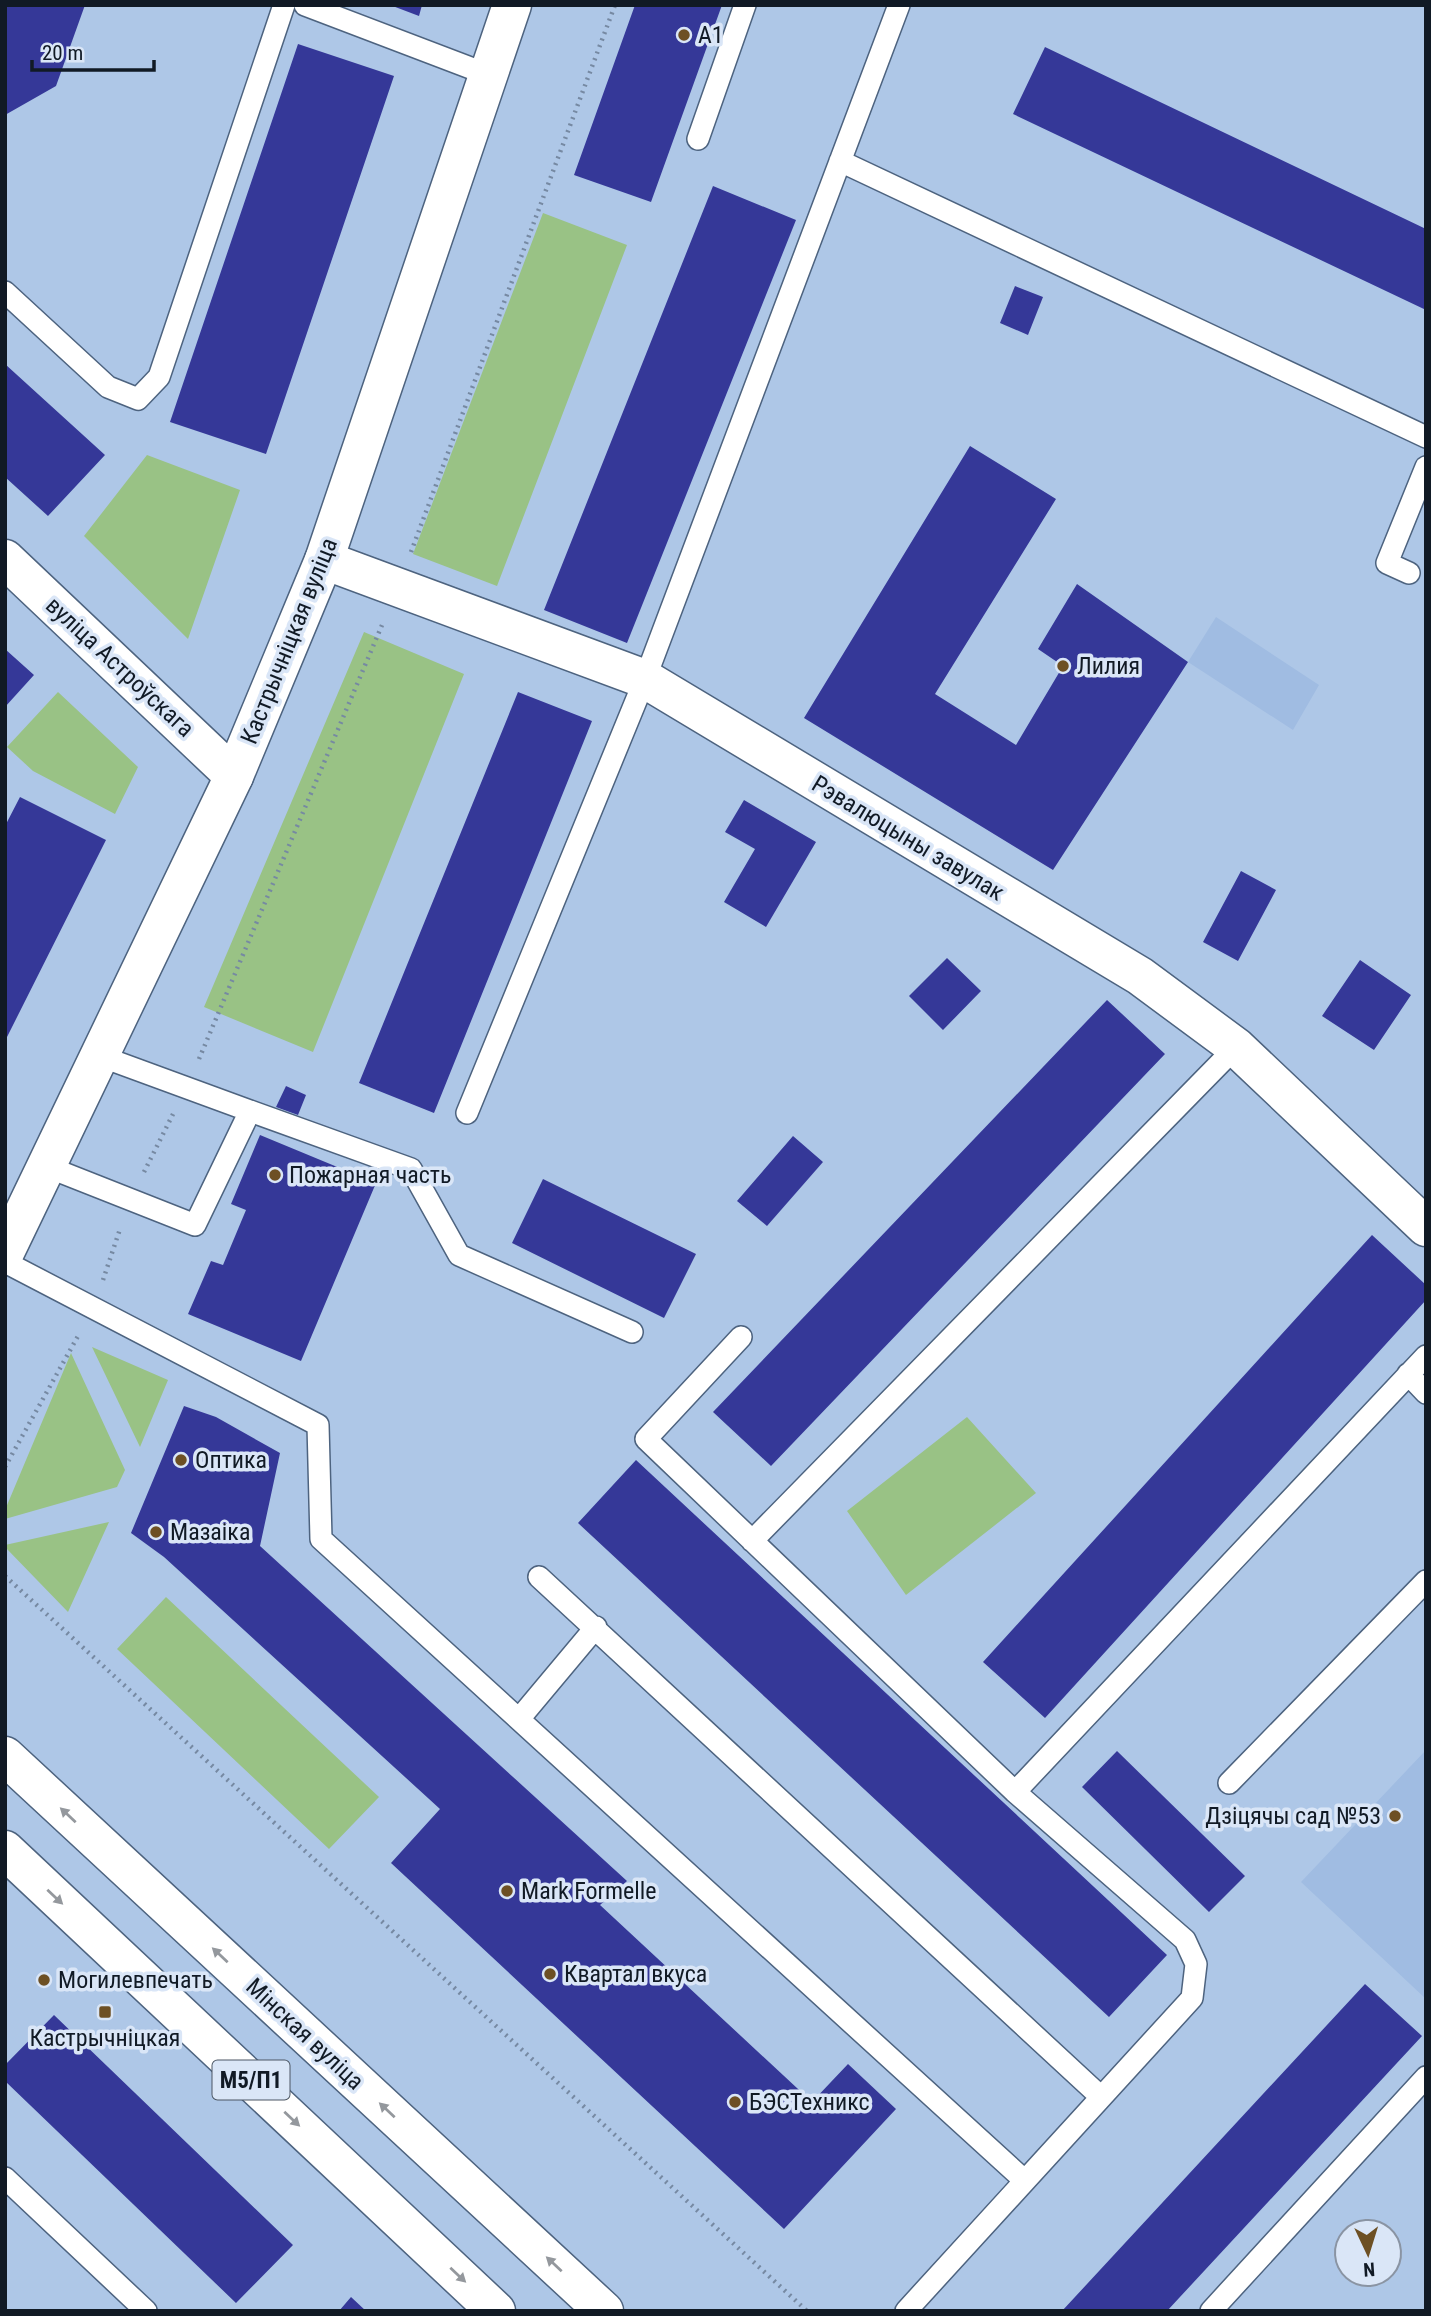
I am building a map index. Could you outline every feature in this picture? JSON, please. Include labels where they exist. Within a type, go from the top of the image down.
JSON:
[{"type":"main road","name":"Кастрычніцкая вуліца","points":[[5,1252],[234,776],[324,559],[513,5]]},
{"type":"main road","name":"вуліца Астроўскага","points":[[5,559],[234,776]]},
{"type":"main road","name":"Рэвалюцыны завулак","points":[[324,559],[645,679],[1140,976],[1236,1047],[1426,1227]]},
{"type":"main road","name":"Мінская вуліца","points":[[5,1756],[604,2311]]},
{"type":"main road","name":"М5/П1","points":[[5,1850],[496,2311]]},
{"type":"lane","points":[[5,292],[108,387],[138,399],[145,392],[159,377],[284,5]]},
{"type":"lane","points":[[305,5],[489,75]]},
{"type":"lane","points":[[698,139],[745,5]]},
{"type":"lane","points":[[467,1113],[645,679],[899,5]]},
{"type":"lane","points":[[840,161],[1426,437]]},
{"type":"lane","points":[[1409,573],[1387,563],[1426,467]]},
{"type":"lane","points":[[752,1541],[1236,1047]]},
{"type":"lane","points":[[100,1056],[411,1169],[459,1255],[632,1332]]},
{"type":"lane","points":[[48,1167],[195,1225],[250,1111]]},
{"type":"lane","points":[[5,1262],[318,1425],[321,1539],[1024,2180]]},
{"type":"lane","points":[[741,1337],[646,1439],[1015,1792],[1185,1940],[1196,1964],[1192,1998],[906,2311]]},
{"type":"lane","points":[[1015,1792],[1426,1356]]},
{"type":"lane","points":[[1408,1374],[1426,1393]]},
{"type":"lane","points":[[539,1577],[1101,2097]]},
{"type":"lane","points":[[1229,1783],[1426,1581]]},
{"type":"lane","points":[[519,1719],[596,1627]]},
{"type":"lane","points":[[1211,2311],[1426,2077]]},
{"type":"lane","points":[[5,2178],[146,2311]]},
{"type":"path","points":[[5,1467],[93,1308],[131,1199],[187,1088],[397,587],[615,5]]},
{"type":"path","points":[[5,1576],[807,2311]]},
{"type":"shaded area","points":[[1216,617],[1319,685],[1293,730],[1188,662]]},
{"type":"shaded area","name":"Дзіцячы сад №53","points":[[1426,1750],[1426,1999],[1301,1882]]},
{"type":"green space","points":[[543,213],[627,245],[497,586],[413,554]]},
{"type":"green space","points":[[147,455],[240,490],[188,639],[84,536]]},
{"type":"green space","points":[[364,632],[464,674],[313,1052],[204,1007]]},
{"type":"green space","points":[[58,692],[138,767],[115,814],[33,771],[7,747]]},
{"type":"green space","points":[[92,1347],[168,1380],[140,1447]]},
{"type":"green space","points":[[71,1353],[125,1470],[117,1487],[5,1519],[5,1510]]},
{"type":"green space","points":[[967,1417],[1036,1493],[906,1595],[847,1511]]},
{"type":"green space","points":[[109,1522],[68,1612],[5,1547],[5,1545]]},
{"type":"green space","points":[[166,1597],[379,1797],[329,1849],[117,1649]]},
{"type":"building","points":[[5,5],[85,5],[56,86],[5,115]]},
{"type":"building","points":[[390,5],[422,5],[419,16]]},
{"type":"building","points":[[635,5],[722,5],[651,202],[574,175]]},
{"type":"building","points":[[298,44],[394,76],[266,454],[170,422]]},
{"type":"building","points":[[1045,47],[1426,229],[1426,310],[1013,114]]},
{"type":"building","points":[[713,186],[796,220],[627,643],[544,610]]},
{"type":"building","points":[[1015,286],[1043,297],[1028,335],[1000,323]]},
{"type":"building","points":[[5,364],[105,455],[48,516],[5,477]]},
{"type":"building","points":[[970,446],[1056,499],[935,694],[1016,745],[1063,666],[1038,649],[1077,584],[1188,662],[1053,870],[804,718]]},
{"type":"building","points":[[5,649],[34,675],[5,707]]},
{"type":"building","points":[[518,692],[592,721],[434,1113],[359,1083]]},
{"type":"building","points":[[20,797],[106,840],[5,1041],[5,826]]},
{"type":"building","points":[[744,800],[816,842],[766,927],[724,902],[755,849],[725,832]]},
{"type":"building","points":[[1241,871],[1276,890],[1238,961],[1203,942]]},
{"type":"building","points":[[947,958],[981,991],[943,1030],[909,996]]},
{"type":"building","points":[[1360,960],[1411,995],[1374,1050],[1322,1016]]},
{"type":"building","points":[[1107,1000],[1165,1054],[771,1466],[713,1412]]},
{"type":"building","points":[[286,1086],[306,1095],[298,1115],[276,1107]]},
{"type":"building","points":[[260,1135],[376,1183],[301,1361],[188,1314],[211,1261],[223,1265],[246,1210],[231,1204]]},
{"type":"building","points":[[793,1136],[823,1162],[767,1226],[737,1201]]},
{"type":"building","points":[[543,1179],[696,1254],[664,1318],[512,1243]]},
{"type":"building","points":[[1372,1235],[1426,1285],[1426,1300],[1045,1718],[983,1662]]},
{"type":"building","points":[[184,1406],[216,1417],[280,1453],[260,1546],[627,1881],[600,1905],[812,2102],[848,2064],[896,2109],[784,2229],[391,1863],[440,1809],[164,1557],[131,1533]]},
{"type":"building","points":[[636,1460],[1167,1955],[1109,2017],[578,1523]]},
{"type":"building","points":[[1117,1751],[1245,1876],[1209,1912],[1082,1787]]},
{"type":"building","points":[[1365,1984],[1422,2036],[1167,2311],[1062,2311]]},
{"type":"building","points":[[54,2015],[293,2245],[236,2303],[5,2081],[5,2065]]},
{"type":"building","points":[[351,2297],[366,2311],[339,2311]]},
{"type":"place","name":"A1","points":[[684,35]]},
{"type":"place","name":"Лилия","points":[[1063,666]]},
{"type":"place","name":"Пожарная часть","points":[[275,1175]]},
{"type":"place","name":"Оптика","points":[[181,1460]]},
{"type":"place","name":"Мазаіка","points":[[156,1532]]},
{"type":"place","name":"Дзіцячы сад №53","points":[[1395,1816]]},
{"type":"place","name":"Mark Formelle","points":[[507,1891]]},
{"type":"place","name":"Квартал вкуса","points":[[550,1974]]},
{"type":"place","name":"Могилевпечать","points":[[44,1980]]},
{"type":"place","name":"Кастрычніцкая","points":[[105,2012]]},
{"type":"place","name":"БЭСТехникс","points":[[735,2102]]}]
